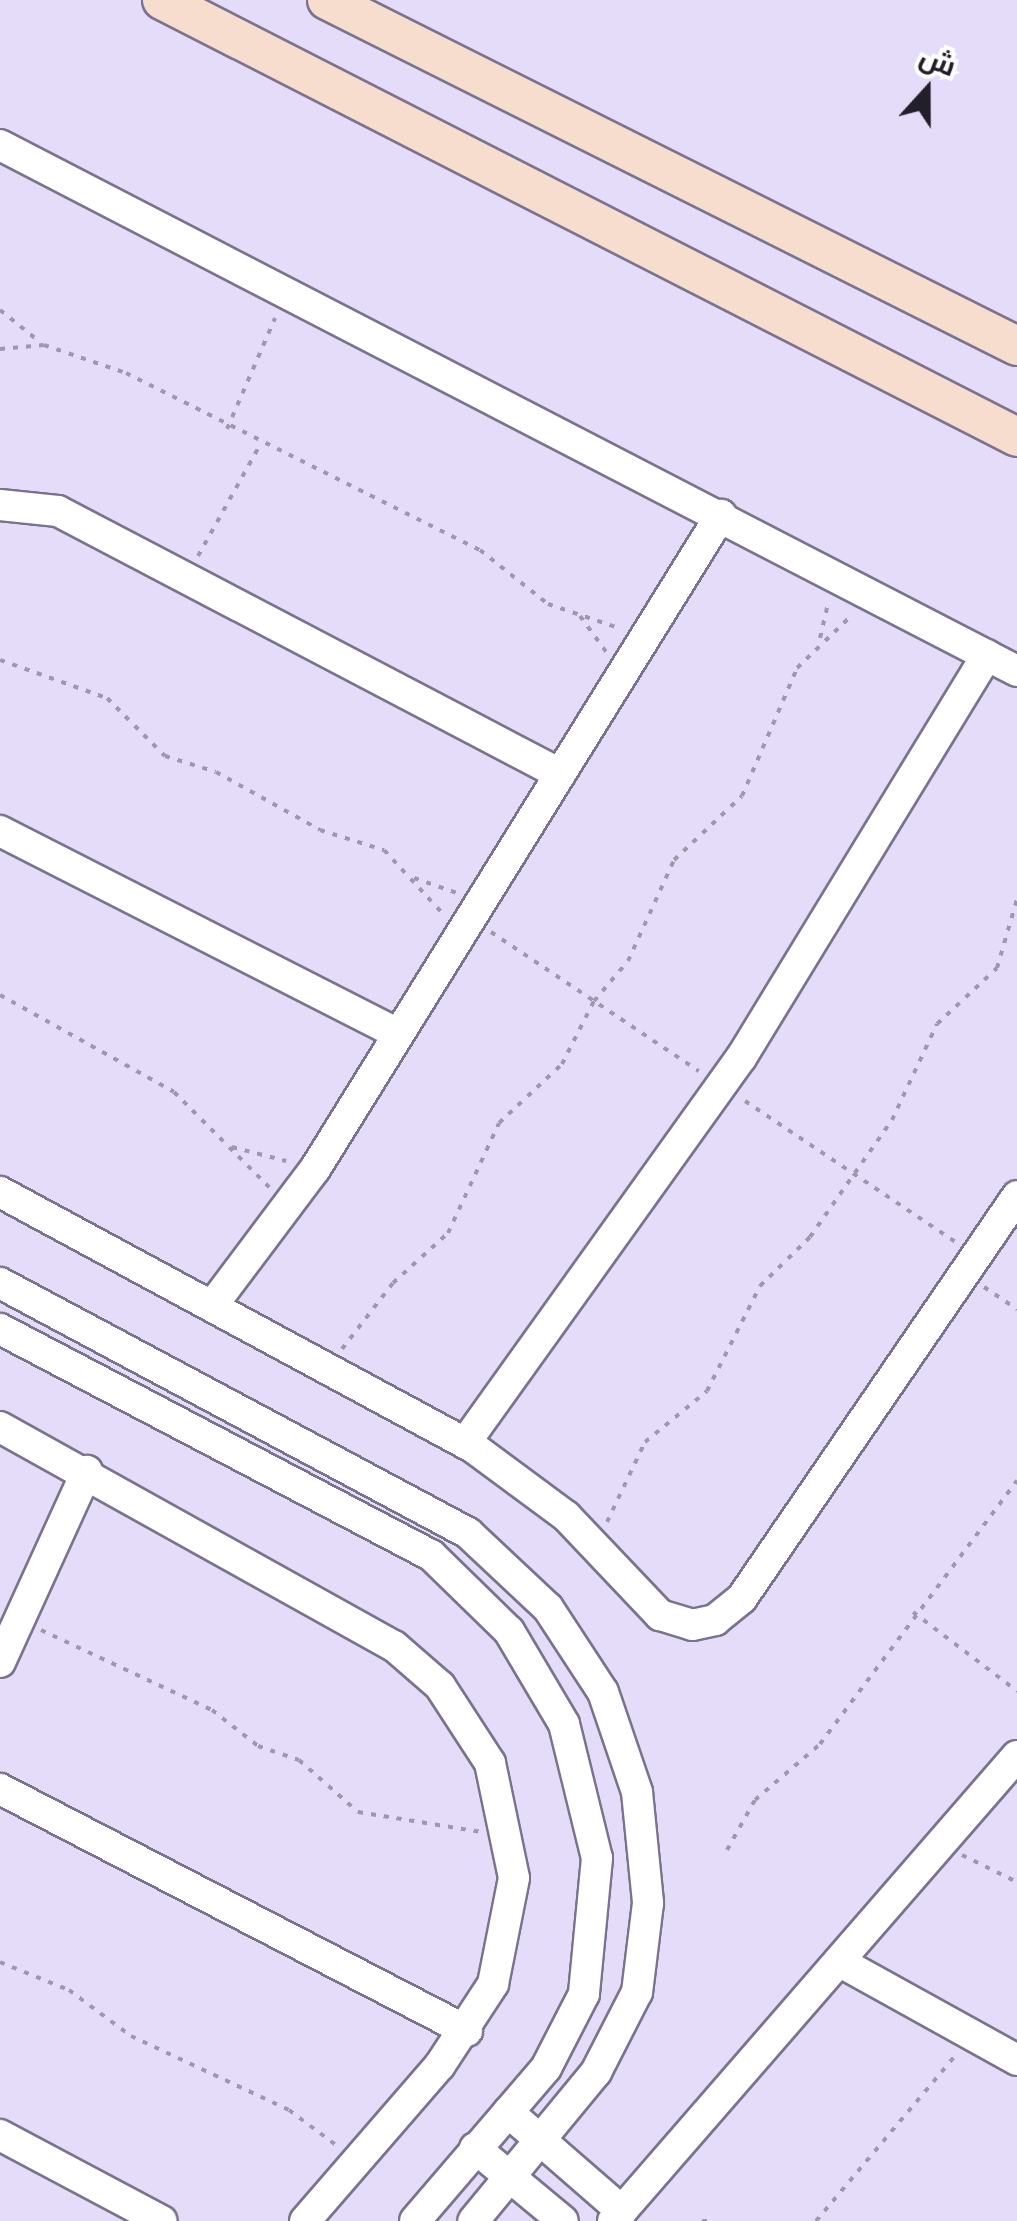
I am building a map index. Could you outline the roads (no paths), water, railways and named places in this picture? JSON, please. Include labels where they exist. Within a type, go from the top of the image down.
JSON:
[{"type":"main road","points":[[162,0],[1017,437]]},
{"type":"main road","points":[[327,0],[1017,346]]},
{"type":"street","points":[[0,144],[1017,671]]},
{"type":"street","points":[[0,505],[58,511],[560,774]]},
{"type":"street","points":[[212,1306],[315,1168],[721,515]]},
{"type":"street","points":[[465,1443],[741,1058],[987,656]]},
{"type":"street","points":[[0,831],[398,1034]]},
{"type":"street","points":[[0,1192],[465,1443],[596,1544],[660,1615],[692,1624],[726,1614],[1017,1196]]},
{"type":"street","points":[[0,1284],[438,1513],[524,1581],[588,1664],[637,1792],[648,1933],[613,2047],[542,2141],[473,2221]]},
{"type":"street","points":[[0,1329],[400,1534],[459,1578],[530,1660],[576,1756],[598,1892],[584,1994],[546,2068],[415,2221]]},
{"type":"street","points":[[0,1427],[87,1471],[418,1665],[476,1735],[510,1832],[509,1932],[467,2031],[305,2221]]},
{"type":"street","points":[[0,1662],[87,1471]]},
{"type":"street","points":[[508,2112],[618,2216],[944,1846],[1017,1756]]},
{"type":"street","points":[[0,1790],[467,2031]]},
{"type":"street","points":[[842,1963],[1017,2060]]},
{"type":"street","points":[[0,2135],[162,2221]]},
{"type":"street","points":[[476,2148],[562,2221]]}]
